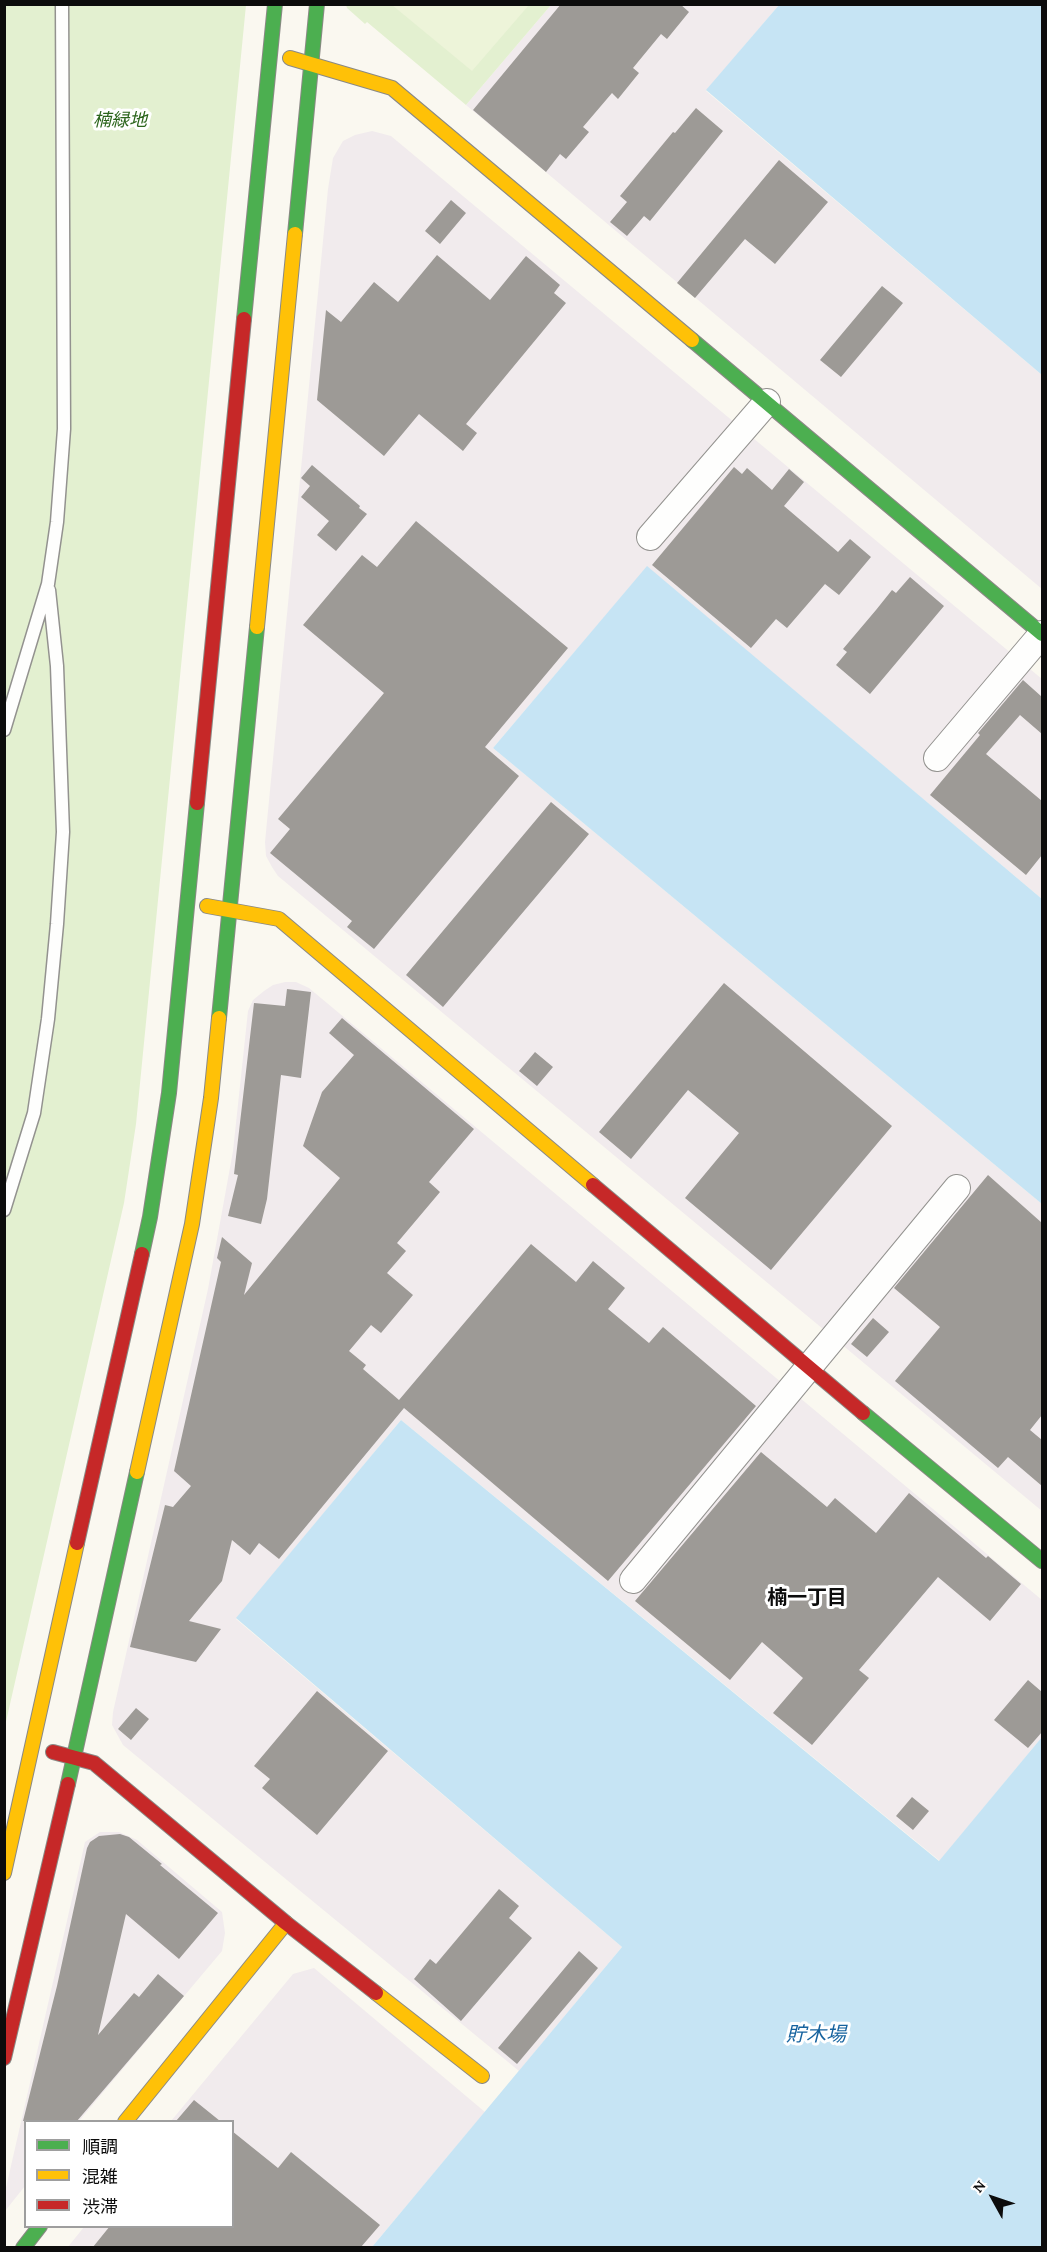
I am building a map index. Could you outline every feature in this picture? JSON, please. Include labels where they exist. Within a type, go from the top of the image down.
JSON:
[{"type":"street","points":[[4,1873],[34,1748],[150,1217],[169,1093],[275,4]]},
{"type":"street","points":[[4,2058],[74,1756],[192,1224],[211,1098],[317,4]]},
{"type":"street","points":[[271,53],[392,88],[1042,634],[937,758]]},
{"type":"street","points":[[650,537],[767,402]]},
{"type":"street","points":[[188,903],[279,919],[809,1368],[1042,1562]]},
{"type":"street","points":[[633,1580],[957,1188]]},
{"type":"street","points":[[34,1748],[74,1756],[94,1763],[286,1923],[482,2076]]},
{"type":"street","points":[[126,2120],[286,1923]]},
{"type":"street","points":[[23,2247],[38,2228]]},
{"type":"lane","points":[[4,730],[48,584],[57,522],[64,429],[63,4]]},
{"type":"lane","points":[[4,1210],[36,1103],[48,1019],[57,924],[63,832],[57,666],[48,584]]},
{"type":"shaded area","points":[[551,5],[779,5],[706,91],[1042,375],[1042,589],[466,105]]},
{"type":"shaded area","points":[[372,131],[391,136],[1042,679],[1042,899],[647,567],[493,748],[1042,1204],[1042,1511],[278,876],[266,856],[265,842],[328,189],[333,158],[343,141]]},
{"type":"shaded area","points":[[296,982],[309,988],[1042,1600],[1042,1737],[940,1861],[401,1420],[236,1619],[622,1947],[519,2071],[123,1745],[112,1725],[113,1712],[208,1289],[233,1151],[248,1011],[253,1000],[264,991],[273,985]]},
{"type":"shaded area","points":[[100,1832],[119,1832],[137,1840],[222,1912],[225,1933],[222,1951],[80,2120],[24,2120],[24,2187],[5,2211],[5,2192],[85,1842]]},
{"type":"shaded area","points":[[314,1968],[485,2112],[372,2247],[67,2248],[83,2228],[234,2228],[234,2120],[172,2120],[293,1974]]},
{"type":"green space","name":"楠緑地","points":[[5,5],[246,5],[136,1124],[124,1203],[5,1726]]},
{"type":"green space","points":[[346,5],[551,5],[466,105],[367,22],[365,24]]},
{"type":"green space","points":[[392,5],[529,5],[472,71]]},
{"type":"water","points":[[779,5],[1042,5],[1042,375],[706,90]]},
{"type":"water","points":[[647,566],[1042,899],[1042,1204],[493,748]]},
{"type":"water","name":"貯木場","points":[[401,1420],[939,1861],[1042,1737],[1042,2247],[372,2247],[622,1947],[236,1618]]},
{"type":"building","points":[[561,4],[680,4],[689,12],[667,39],[661,34],[633,68],[639,73],[618,99],[612,93],[583,127],[589,132],[566,159],[560,154],[546,172],[473,110]]},
{"type":"building","points":[[696,108],[723,131],[650,221],[644,216],[627,236],[610,222],[627,202],[620,196]]},
{"type":"building","points":[[779,160],[828,202],[775,264],[745,239],[695,298],[677,283]]},
{"type":"building","points":[[451,200],[466,213],[440,244],[425,231]]},
{"type":"building","points":[[437,255],[490,300],[526,256],[560,285],[554,293],[566,303],[466,424],[477,433],[463,451],[419,414],[384,456],[317,400],[326,310],[341,322],[374,282],[398,302]]},
{"type":"building","points":[[882,286],[903,303],[841,377],[820,360]]},
{"type":"building","points":[[312,465],[367,514],[336,551],[317,535],[329,521],[301,497],[310,486],[301,478]]},
{"type":"building","points":[[734,467],[742,474],[747,468],[772,490],[789,469],[804,482],[784,506],[838,552],[850,539],[871,557],[839,595],[825,584],[787,628],[776,619],[751,648],[652,565]]},
{"type":"building","points":[[416,521],[568,648],[485,747],[519,776],[374,949],[347,927],[352,921],[270,853],[290,829],[278,819],[384,693],[303,625],[362,555],[377,567]]},
{"type":"building","points":[[910,577],[944,606],[870,694],[836,665],[847,652],[843,649],[892,590],[896,593]]},
{"type":"building","points":[[1023,680],[1042,697],[1042,734],[1020,715],[986,754],[1042,801],[1042,855],[1026,875],[930,795]]},
{"type":"building","points":[[551,802],[589,834],[443,1007],[406,975]]},
{"type":"building","points":[[724,983],[892,1126],[771,1270],[685,1198],[739,1133],[688,1090],[631,1159],[599,1132]]},
{"type":"building","points":[[287,989],[311,992],[301,1078],[281,1075],[267,1199],[261,1224],[228,1216],[238,1175],[234,1174],[254,1003],[285,1006]]},
{"type":"building","points":[[342,1018],[474,1129],[429,1182],[440,1192],[397,1243],[406,1251],[387,1273],[413,1295],[381,1333],[371,1325],[349,1351],[366,1365],[363,1369],[399,1400],[531,1244],[576,1282],[593,1261],[625,1288],[608,1309],[649,1343],[663,1327],[756,1406],[608,1581],[404,1408],[279,1559],[259,1543],[250,1555],[232,1540],[222,1581],[189,1621],[221,1629],[196,1662],[130,1647],[165,1505],[173,1507],[191,1486],[174,1471],[221,1262],[217,1258],[222,1237],[252,1263],[244,1295],[340,1178],[303,1146],[322,1092],[354,1055],[329,1033]]},
{"type":"building","points":[[535,1052],[553,1067],[537,1086],[519,1071]]},
{"type":"building","points":[[988,1175],[1042,1223],[1042,1415],[1030,1430],[1042,1440],[1042,1486],[1008,1457],[998,1468],[895,1381],[940,1327],[894,1288]]},
{"type":"building","points":[[873,1318],[889,1332],[867,1357],[851,1344]]},
{"type":"building","points":[[761,1452],[827,1507],[835,1498],[876,1533],[909,1493],[986,1558],[988,1556],[1021,1584],[990,1621],[938,1577],[859,1670],[869,1678],[812,1745],[773,1713],[803,1678],[762,1642],[730,1680],[635,1601]]},
{"type":"building","points":[[1028,1680],[1042,1692],[1042,1732],[1028,1748],[994,1720]]},
{"type":"building","points":[[317,1691],[388,1751],[317,1835],[262,1788],[270,1779],[254,1766]]},
{"type":"building","points":[[136,1708],[149,1719],[131,1740],[118,1729]]},
{"type":"building","points":[[912,1797],[929,1811],[913,1830],[896,1816]]},
{"type":"building","points":[[120,1834],[129,1837],[218,1913],[179,1959],[126,1914],[98,2035],[134,1993],[139,1997],[158,1974],[184,1996],[78,2120],[23,2121],[57,1986],[87,1848],[90,1842],[99,1836]]},
{"type":"building","points":[[499,1889],[519,1906],[509,1918],[532,1938],[461,2021],[414,1979],[430,1959],[436,1964]]},
{"type":"building","points":[[579,1951],[598,1968],[517,2064],[498,2048]]},
{"type":"building","points":[[194,2100],[219,2120],[177,2120]]},
{"type":"building","points":[[234,2133],[278,2168],[291,2152],[380,2225],[361,2247],[93,2247],[108,2228],[234,2228]]},
{"type":"traffic: fast","points":[[244,319],[275,4]]},
{"type":"traffic: fast","points":[[295,234],[317,4]]},
{"type":"traffic: fast","points":[[692,340],[1042,634]]},
{"type":"traffic: fast","points":[[219,1018],[257,627]]},
{"type":"traffic: fast","points":[[142,1254],[169,1093],[197,803]]},
{"type":"traffic: fast","points":[[863,1413],[1042,1561]]},
{"type":"traffic: fast","points":[[68,1784],[137,1472]]},
{"type":"traffic: fast","points":[[23,2248],[38,2228]]},
{"type":"traffic: slow","points":[[290,58],[392,88],[692,340]]},
{"type":"traffic: slow","points":[[257,627],[295,234]]},
{"type":"traffic: slow","points":[[207,906],[279,919],[593,1185]]},
{"type":"traffic: slow","points":[[137,1472],[192,1224],[211,1098],[219,1018]]},
{"type":"traffic: slow","points":[[4,1873],[77,1543]]},
{"type":"traffic: slow","points":[[127,2120],[286,1923]]},
{"type":"traffic: slow","points":[[376,1993],[482,2076]]},
{"type":"traffic: jam","points":[[197,803],[244,319]]},
{"type":"traffic: jam","points":[[593,1185],[863,1413]]},
{"type":"traffic: jam","points":[[77,1543],[142,1254]]},
{"type":"traffic: jam","points":[[53,1752],[94,1763],[286,1923],[376,1993]]},
{"type":"traffic: jam","points":[[4,2058],[68,1784]]},
{"type":"district","name":"楠一丁目","points":[[807,1598]]}]
